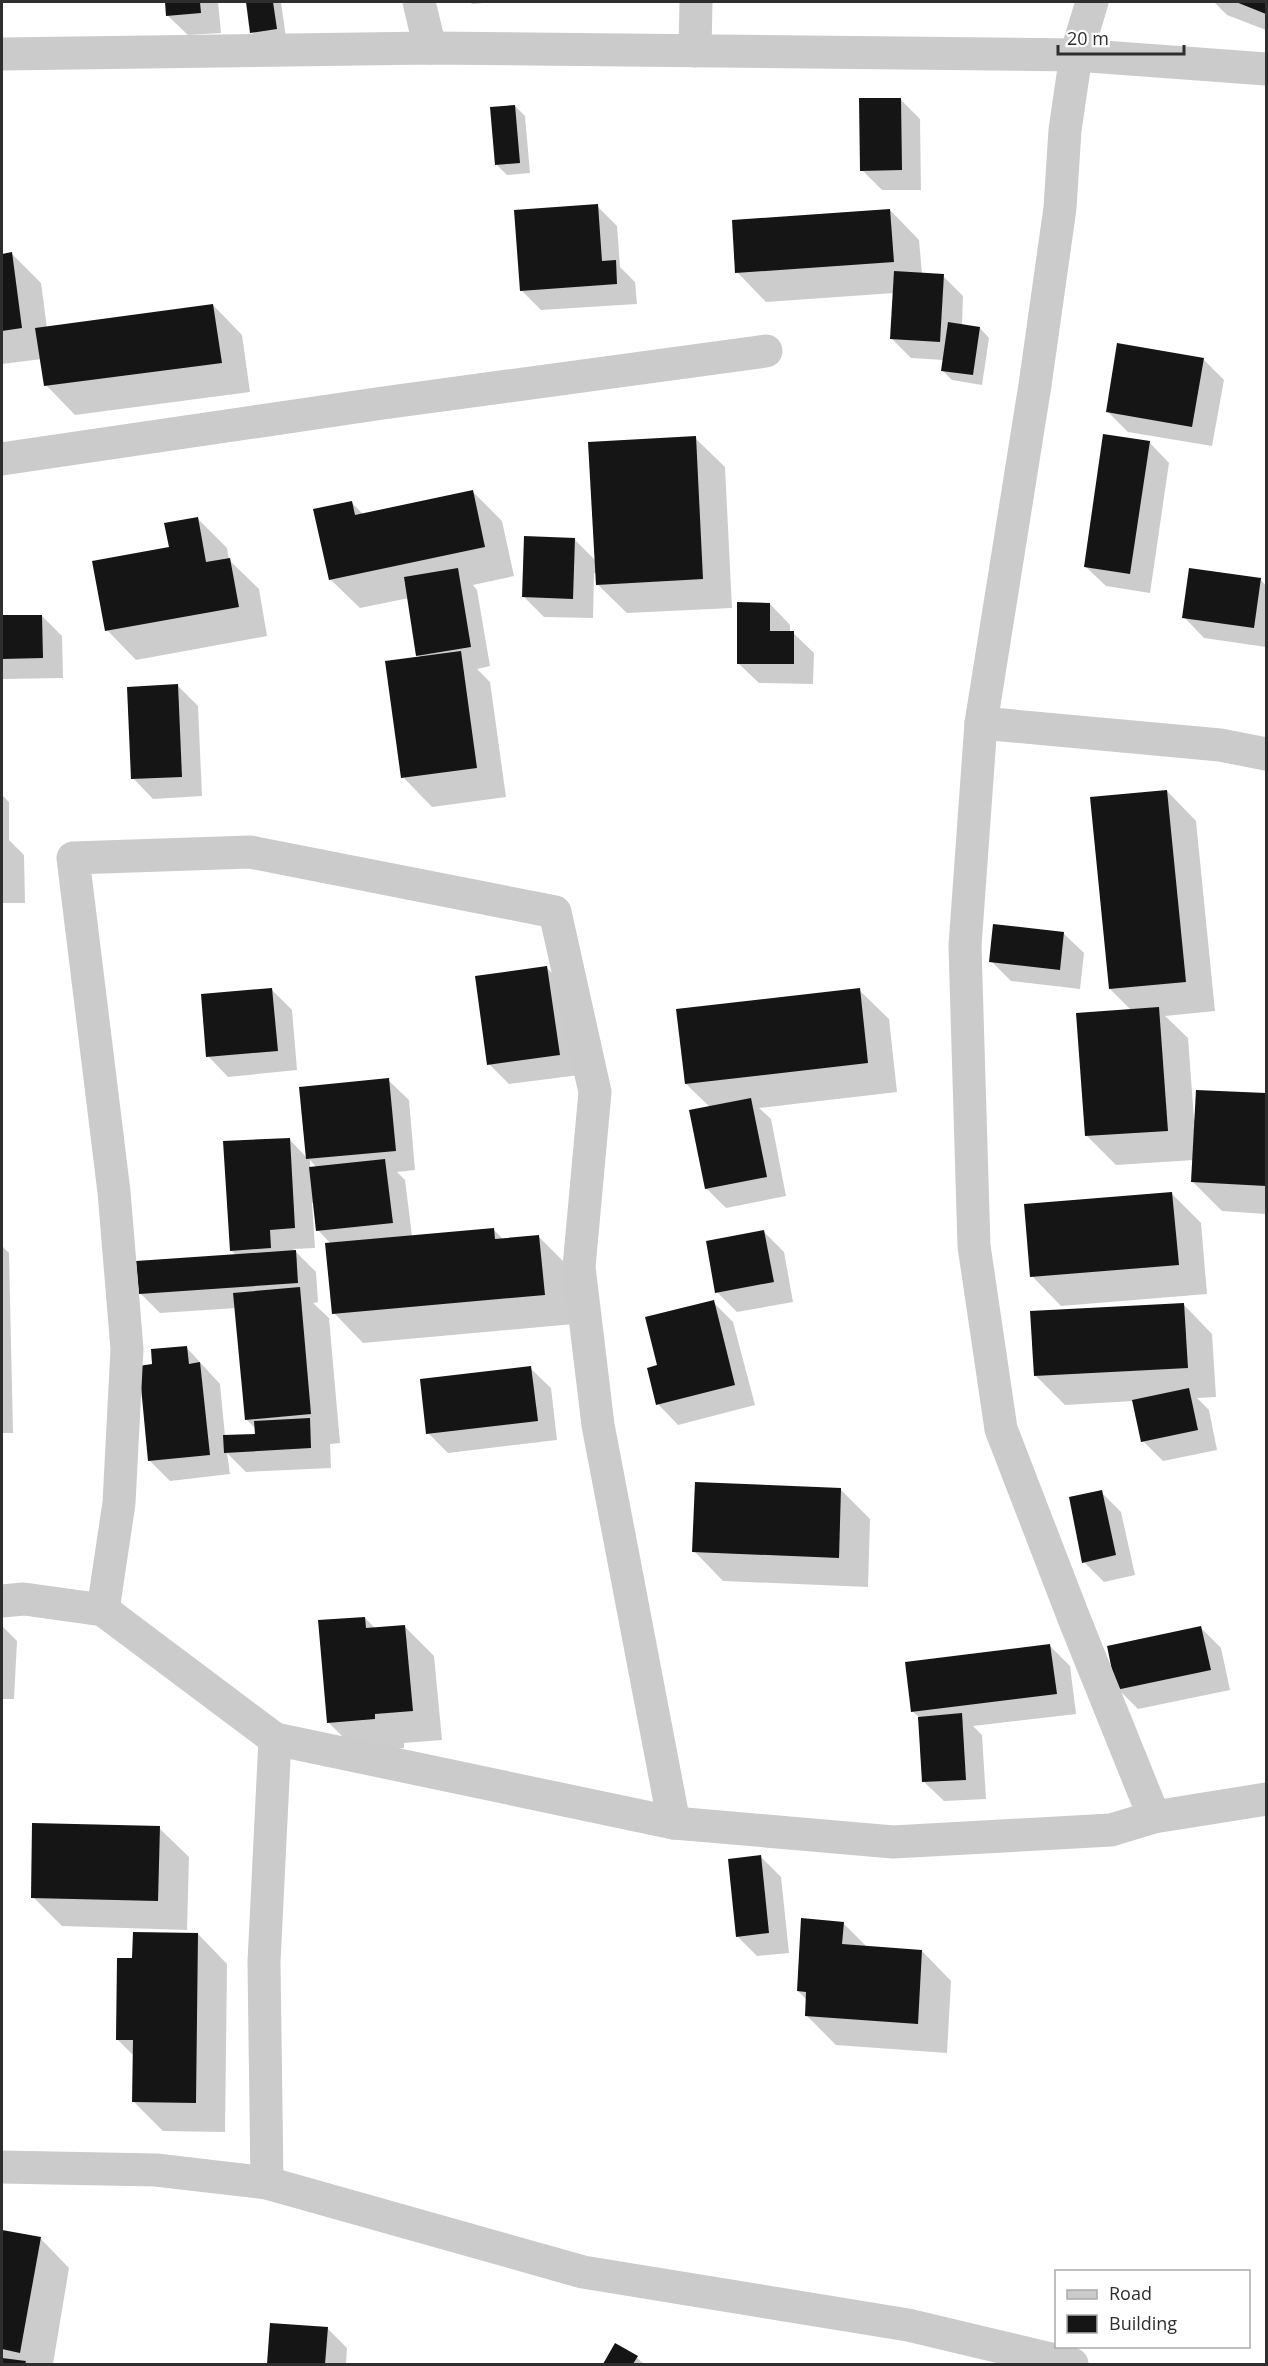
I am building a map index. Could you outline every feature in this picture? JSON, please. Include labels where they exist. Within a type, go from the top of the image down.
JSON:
[{"type":"street","points":[[419,2],[430,48]]},
{"type":"street","points":[[695,51],[696,2]]},
{"type":"street","points":[[1092,2],[1076,56],[1065,130],[1060,208],[1035,385],[981,723],[965,958],[974,1246],[1001,1429],[1154,1817]]},
{"type":"street","points":[[2,54],[430,48],[695,51],[1076,56],[1266,69]]},
{"type":"street","points":[[2,459],[383,403],[766,351]]},
{"type":"street","points":[[981,723],[1220,745],[1266,754]]},
{"type":"street","points":[[103,1610],[119,1503],[127,1349],[114,1192],[73,858],[250,852],[555,912],[595,1092],[579,1267],[598,1425],[674,1823]]},
{"type":"street","points":[[2,1601],[24,1599],[103,1610],[275,1739],[674,1823],[893,1842],[1111,1830],[1154,1817],[1266,1799]]},
{"type":"street","points":[[267,2183],[264,1962],[275,1739]]},
{"type":"street","points":[[2,2167],[156,2170],[267,2183],[583,2272],[908,2325],[1072,2364]]},
{"type":"building","points":[[165,2],[200,2],[201,13],[166,16]]},
{"type":"building","points":[[246,2],[273,2],[277,29],[250,33]]},
{"type":"building","points":[[1236,2],[1266,2],[1266,14]]},
{"type":"building","points":[[859,98],[901,98],[902,170],[860,171]]},
{"type":"building","points":[[515,105],[520,163],[495,165],[490,107]]},
{"type":"building","points":[[598,204],[602,261],[616,260],[617,284],[520,291],[514,210]]},
{"type":"building","points":[[890,209],[894,262],[735,273],[732,220]]},
{"type":"building","points":[[12,252],[22,328],[2,331],[2,254]]},
{"type":"building","points":[[894,271],[944,274],[940,342],[890,339]]},
{"type":"building","points":[[213,304],[222,363],[44,386],[35,328]]},
{"type":"building","points":[[948,322],[980,327],[973,375],[941,371]]},
{"type":"building","points":[[1117,343],[1204,358],[1192,427],[1106,412]]},
{"type":"building","points":[[1103,434],[1150,441],[1130,574],[1084,567]]},
{"type":"building","points":[[696,436],[703,579],[596,585],[588,442]]},
{"type":"building","points":[[473,490],[485,547],[329,580],[313,509],[352,501],[355,515]]},
{"type":"building","points":[[198,517],[206,562],[230,558],[239,607],[105,631],[92,561],[169,547],[164,523]]},
{"type":"building","points":[[524,536],[575,538],[573,599],[522,597]]},
{"type":"building","points":[[458,568],[471,647],[416,656],[404,577]]},
{"type":"building","points":[[1189,568],[1261,578],[1254,628],[1182,618]]},
{"type":"building","points":[[737,602],[770,603],[770,631],[794,631],[794,664],[737,664]]},
{"type":"building","points":[[2,615],[42,615],[43,658],[2,659]]},
{"type":"building","points":[[461,651],[477,768],[401,778],[385,661]]},
{"type":"building","points":[[178,684],[182,777],[131,779],[127,687]]},
{"type":"building","points":[[1167,790],[1186,982],[1109,989],[1090,797]]},
{"type":"building","points":[[993,924],[1064,932],[1060,970],[989,962]]},
{"type":"building","points":[[547,966],[560,1055],[487,1065],[475,976]]},
{"type":"building","points":[[272,988],[278,1051],[206,1057],[201,994]]},
{"type":"building","points":[[860,988],[868,1063],[685,1084],[676,1009]]},
{"type":"building","points":[[1159,1007],[1168,1131],[1085,1136],[1076,1013]]},
{"type":"building","points":[[389,1078],[396,1151],[306,1159],[299,1087]]},
{"type":"building","points":[[1196,1090],[1266,1093],[1266,1186],[1191,1182]]},
{"type":"building","points":[[751,1098],[767,1177],[705,1189],[689,1110]]},
{"type":"building","points":[[290,1138],[295,1228],[270,1230],[271,1248],[230,1251],[223,1141]]},
{"type":"building","points":[[385,1159],[393,1223],[316,1231],[309,1167]]},
{"type":"building","points":[[1172,1192],[1179,1265],[1030,1277],[1024,1204]]},
{"type":"building","points":[[494,1228],[495,1239],[539,1235],[545,1295],[332,1314],[325,1243]]},
{"type":"building","points":[[764,1230],[774,1282],[715,1293],[706,1241]]},
{"type":"building","points":[[296,1250],[298,1283],[139,1294],[136,1261]]},
{"type":"building","points":[[300,1287],[311,1414],[245,1420],[233,1293]]},
{"type":"building","points":[[714,1300],[735,1385],[656,1405],[647,1368],[657,1365],[645,1317]]},
{"type":"building","points":[[1184,1303],[1188,1368],[1034,1376],[1030,1311]]},
{"type":"building","points":[[187,1346],[189,1364],[200,1362],[210,1455],[148,1461],[139,1366],[152,1364],[151,1349]]},
{"type":"building","points":[[531,1366],[538,1421],[426,1434],[420,1379]]},
{"type":"building","points":[[1189,1388],[1198,1430],[1141,1442],[1132,1400]]},
{"type":"building","points":[[310,1418],[311,1448],[224,1453],[223,1435],[255,1434],[254,1421]]},
{"type":"building","points":[[695,1482],[841,1488],[839,1558],[692,1552]]},
{"type":"building","points":[[1102,1490],[1116,1555],[1082,1563],[1069,1497]]},
{"type":"building","points":[[365,1617],[366,1628],[405,1625],[413,1711],[375,1714],[375,1719],[327,1723],[318,1620]]},
{"type":"building","points":[[1201,1626],[1211,1670],[1116,1690],[1107,1646]]},
{"type":"building","points":[[1050,1644],[1057,1694],[911,1712],[905,1662]]},
{"type":"building","points":[[962,1713],[966,1780],[922,1782],[918,1717]]},
{"type":"building","points":[[32,1823],[160,1826],[158,1901],[31,1898]]},
{"type":"building","points":[[761,1855],[769,1933],[736,1937],[728,1859]]},
{"type":"building","points":[[801,1918],[844,1922],[842,1944],[922,1950],[918,2024],[805,2016],[806,1992],[797,1991]]},
{"type":"building","points":[[133,1932],[198,1933],[196,2103],[132,2102],[133,2040],[116,2040],[117,1958],[132,1958]]},
{"type":"building","points":[[2,2230],[41,2237],[20,2353],[2,2349]]},
{"type":"building","points":[[270,2323],[328,2327],[325,2364],[267,2364]]},
{"type":"building","points":[[615,2343],[638,2356],[633,2364],[603,2364]]},
{"type":"building","points":[[2,2358],[26,2361],[25,2364],[2,2364]]}]
